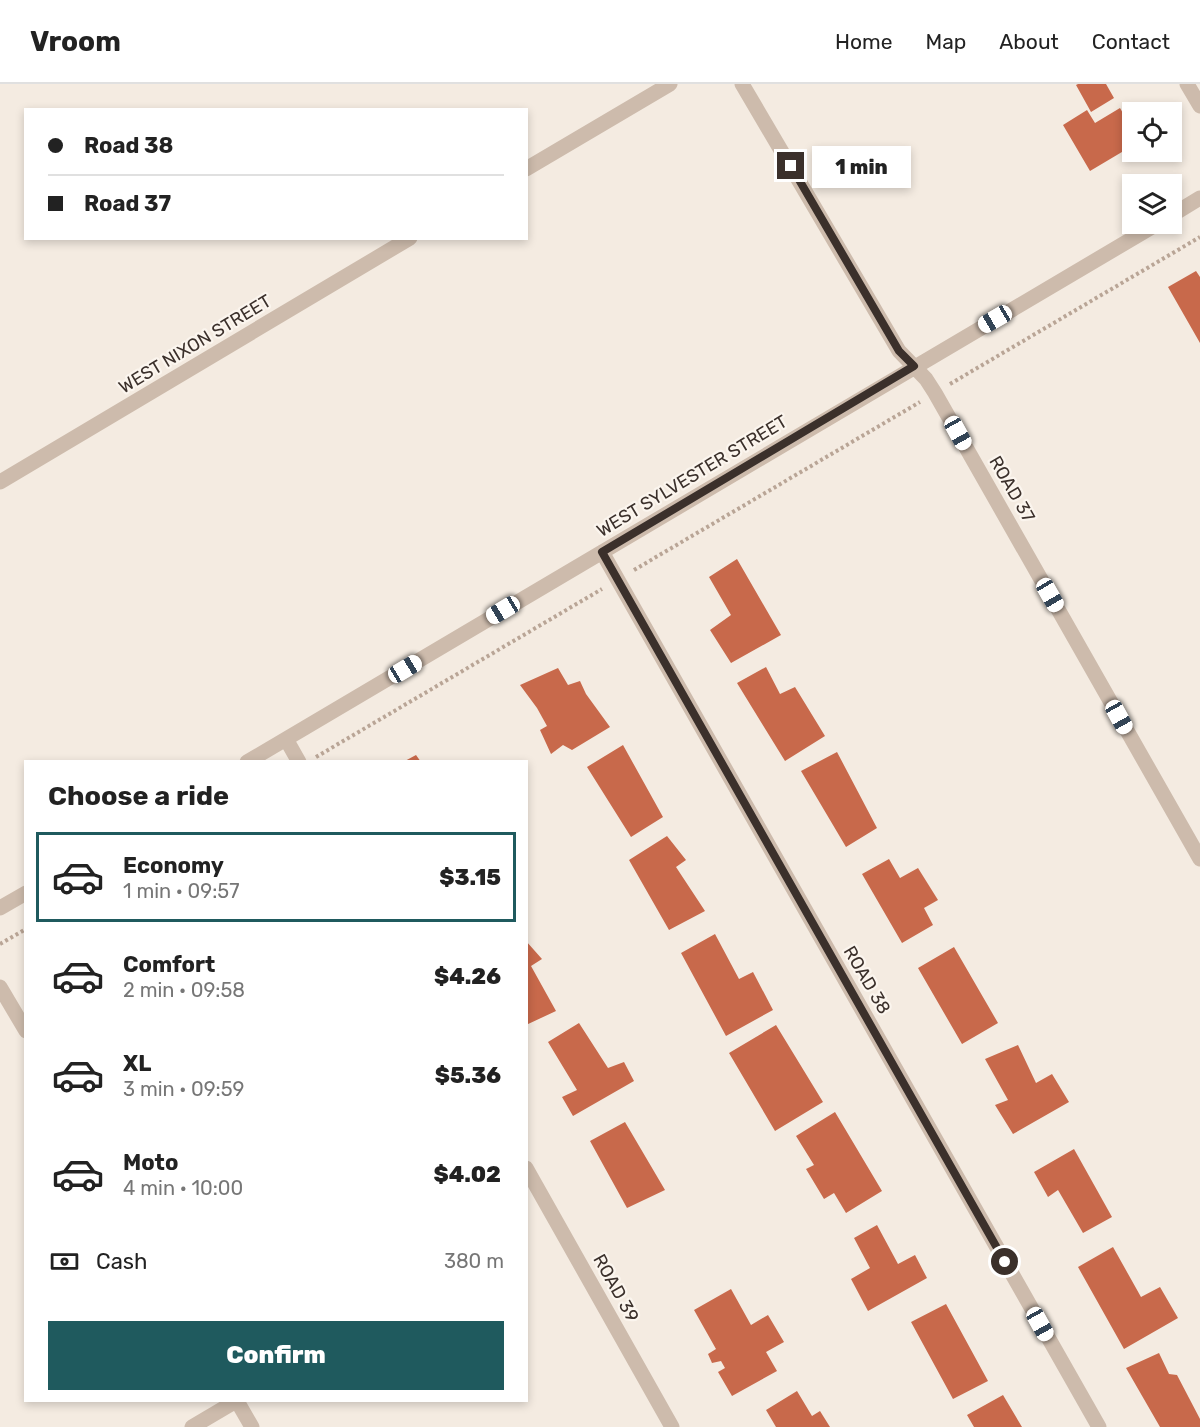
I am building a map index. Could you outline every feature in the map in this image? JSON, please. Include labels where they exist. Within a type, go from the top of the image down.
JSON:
[{"type":"street","points":[[528,168],[670,84]]},
{"type":"street","name":"ROAD 37","points":[[742,84],[899,351],[926,379],[935,393],[1200,859]]},
{"type":"street","points":[[1187,84],[1200,106]]},
{"type":"street","points":[[1182,209],[1200,198]]},
{"type":"street","name":"WEST SYLVESTER STREET","points":[[250,760],[1140,234]]},
{"type":"street","name":"WEST NIXON STREET","points":[[0,482],[407,240]]},
{"type":"street","name":"ROAD 38","points":[[602,552],[1099,1427]]},
{"type":"street","points":[[286,739],[298,760]]},
{"type":"street","points":[[0,908],[24,894]]},
{"type":"street","points":[[0,987],[24,1028]]},
{"type":"street","name":"ROAD 39","points":[[528,1172],[672,1427]]},
{"type":"street","points":[[192,1427],[234,1402]]},
{"type":"street","points":[[237,1402],[252,1427]]},
{"type":"path","points":[[311,760],[1200,237]]},
{"type":"path","points":[[0,944],[24,930]]},
{"type":"building","points":[[1106,84],[1114,98],[1091,112],[1076,85]]},
{"type":"building","points":[[1120,108],[1122,112],[1122,152],[1090,171],[1063,125],[1087,110],[1095,123]]},
{"type":"building","points":[[1196,271],[1200,277],[1200,343],[1168,287]]},
{"type":"building","points":[[737,559],[781,635],[731,663],[710,630],[731,615],[709,577]]},
{"type":"building","points":[[766,667],[780,694],[795,687],[825,736],[785,761],[737,683]]},
{"type":"building","points":[[558,668],[568,685],[580,681],[586,694],[610,727],[572,750],[563,745],[551,754],[540,730],[547,726],[520,685]]},
{"type":"building","points":[[623,745],[663,817],[631,837],[587,767]]},
{"type":"building","points":[[837,752],[877,828],[846,847],[801,771]]},
{"type":"building","points":[[416,755],[420,760],[407,760]]},
{"type":"building","points":[[667,836],[686,860],[676,867],[705,911],[669,930],[629,860]]},
{"type":"building","points":[[889,859],[900,878],[918,868],[938,900],[924,908],[933,925],[902,943],[862,874]]},
{"type":"building","points":[[715,934],[739,979],[753,972],[773,1010],[726,1036],[681,953]]},
{"type":"building","points":[[528,943],[542,959],[531,966],[556,1011],[528,1024]]},
{"type":"building","points":[[954,947],[998,1023],[962,1044],[918,968]]},
{"type":"building","points":[[579,1023],[608,1068],[624,1062],[634,1081],[573,1116],[562,1097],[577,1090],[548,1042]]},
{"type":"building","points":[[776,1025],[823,1102],[775,1131],[729,1053]]},
{"type":"building","points":[[1018,1045],[1036,1083],[1052,1074],[1069,1102],[1013,1134],[995,1105],[1008,1100],[985,1059]]},
{"type":"building","points":[[835,1112],[882,1191],[846,1213],[834,1193],[824,1199],[806,1169],[814,1165],[796,1136]]},
{"type":"building","points":[[625,1122],[665,1190],[627,1208],[590,1141]]},
{"type":"building","points":[[1074,1149],[1112,1217],[1083,1233],[1058,1190],[1048,1197],[1034,1172]]},
{"type":"building","points":[[877,1225],[898,1264],[915,1255],[927,1278],[868,1311],[851,1279],[870,1268],[854,1238]]},
{"type":"building","points":[[1113,1247],[1141,1297],[1160,1287],[1178,1318],[1124,1349],[1078,1267]]},
{"type":"building","points":[[731,1289],[751,1325],[768,1315],[784,1342],[766,1352],[777,1371],[732,1396],[718,1372],[725,1368],[721,1361],[712,1363],[708,1354],[716,1349],[694,1310]]},
{"type":"building","points":[[946,1304],[988,1381],[953,1399],[911,1322]]},
{"type":"building","points":[[1159,1353],[1169,1374],[1177,1375],[1200,1419],[1200,1427],[1160,1427],[1126,1368]]},
{"type":"building","points":[[797,1391],[812,1416],[820,1411],[830,1427],[776,1427],[766,1410]]},
{"type":"building","points":[[1003,1395],[1022,1427],[974,1427],[967,1415]]},
{"type":"route","points":[[791,166],[899,351],[914,366],[602,552],[1005,1262]]}]
